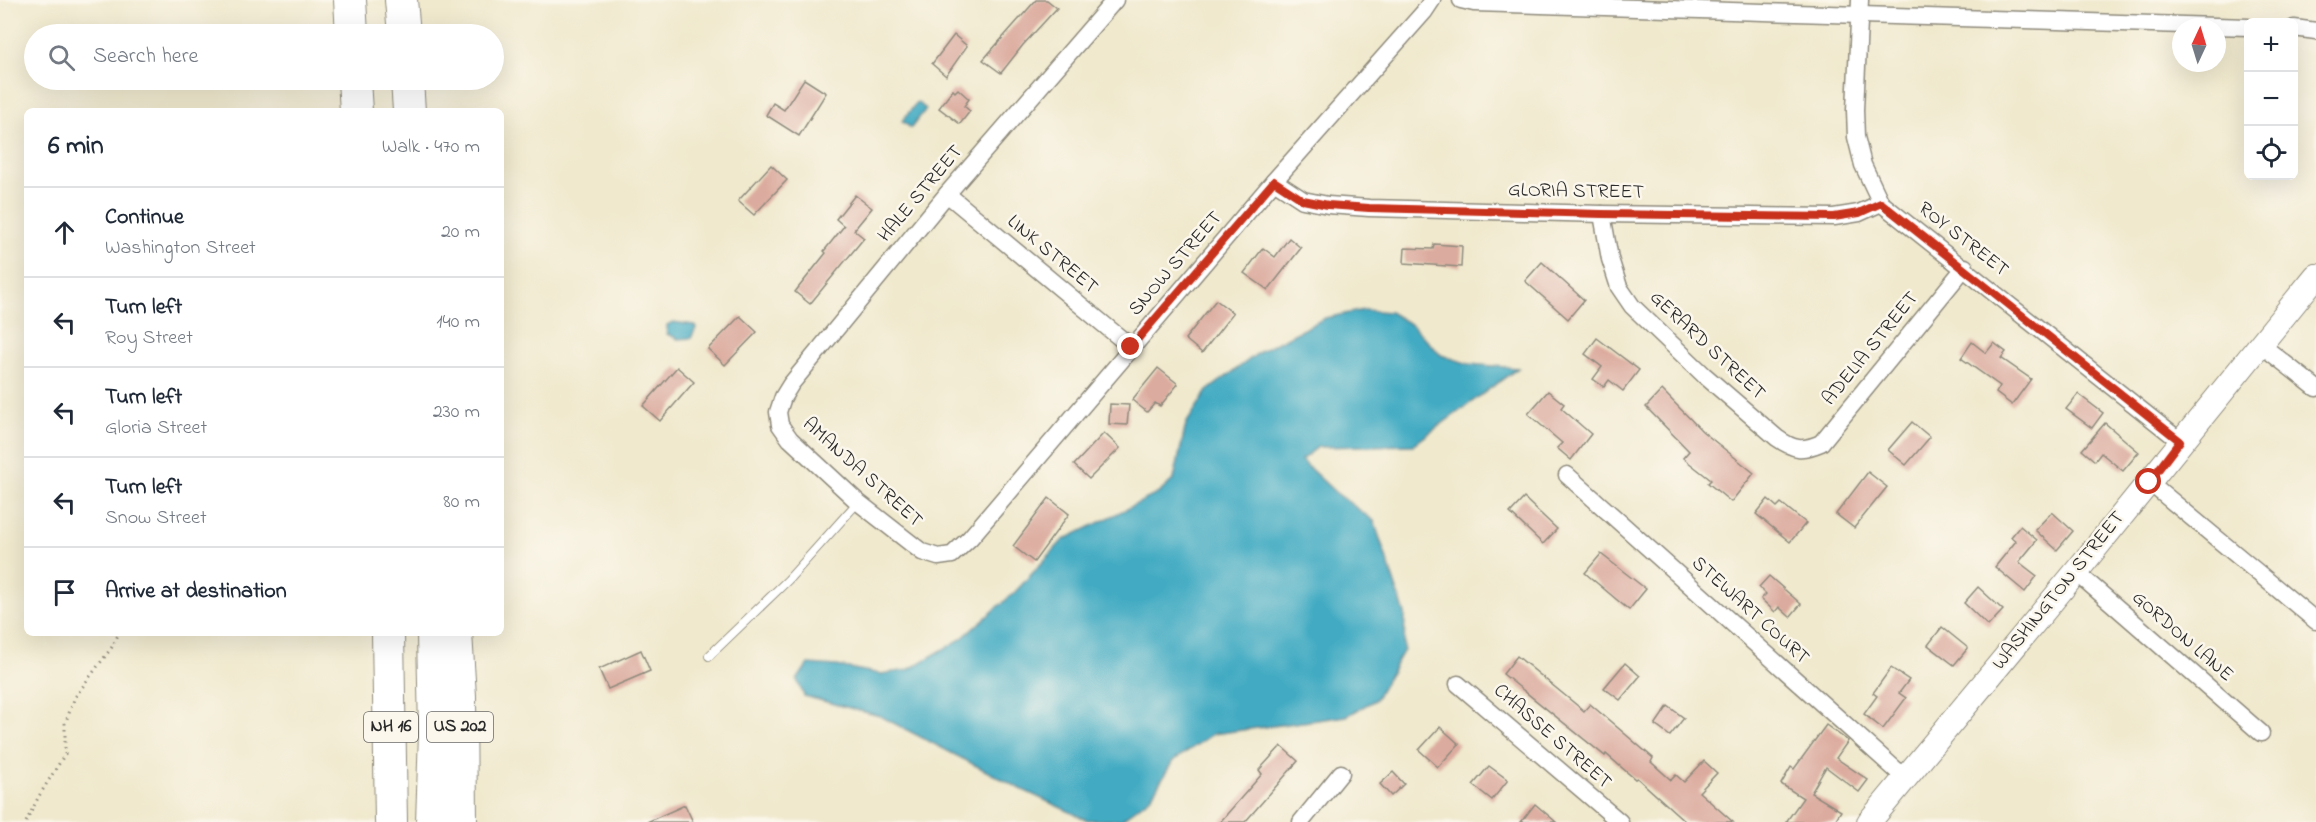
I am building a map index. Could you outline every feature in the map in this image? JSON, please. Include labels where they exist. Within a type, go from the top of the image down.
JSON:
[{"type":"highway","points":[[350,0],[351,24]]},
{"type":"highway","points":[[401,0],[403,24]]},
{"type":"highway","points":[[355,90],[356,108]]},
{"type":"highway","points":[[408,90],[409,108]]},
{"type":"highway","name":"NH 16","points":[[388,636],[391,822]]},
{"type":"highway","name":"NH 16","points":[[432,822],[435,733],[433,636]]},
{"type":"highway","name":"US 202","points":[[456,636],[460,696],[461,822]]},
{"type":"main road","name":"WASHINGTON STREET","points":[[1869,822],[2076,572],[2316,276]]},
{"type":"street","name":"HALE STREET","points":[[780,425],[778,412],[791,384],[947,194],[1115,0]]},
{"type":"street","name":"SNOW STREET","points":[[952,555],[970,538],[1131,347],[1424,12],[1432,0]]},
{"type":"street","points":[[1461,0],[1473,3],[1860,7],[2244,27]]},
{"type":"street","name":"ROY STREET","points":[[1860,7],[1855,110],[1856,137],[1863,165],[1881,203],[1965,267],[2180,441]]},
{"type":"street","points":[[2298,29],[2316,31]]},
{"type":"street","name":"GLORIA STREET","points":[[1274,181],[1303,200],[1328,205],[1602,214],[1834,217],[1859,213],[1881,203]]},
{"type":"street","name":"LINK STREET","points":[[947,194],[1131,347]]},
{"type":"street","name":"GERARD STREET","points":[[1602,214],[1610,259],[1620,287],[1632,306],[1696,367],[1777,438],[1787,445],[1805,450]]},
{"type":"street","name":"ADELIA STREET","points":[[1805,450],[1821,443],[1965,267]]},
{"type":"street","points":[[2260,344],[2316,388]]},
{"type":"street","name":"AMANDA STREET","points":[[780,425],[790,439],[858,502],[922,552],[938,557],[952,555]]},
{"type":"street","name":"STEWART COURT","points":[[1567,475],[1905,778]]},
{"type":"street","points":[[2149,482],[2316,621]]},
{"type":"street","name":"GORDON LANE","points":[[2076,572],[2261,734]]},
{"type":"street","name":"CHASSE STREET","points":[[1458,684],[1620,822]]},
{"type":"street","points":[[1300,822],[1341,773]]},
{"type":"lane","points":[[709,656],[788,580],[858,502]]},
{"type":"path","points":[[26,822],[65,754],[65,724],[75,697],[118,636]]},
{"type":"water","points":[[917,102],[926,109],[911,128],[902,121]]},
{"type":"water","points":[[1364,310],[1390,312],[1412,325],[1441,355],[1469,364],[1518,368],[1413,445],[1318,447],[1301,460],[1335,492],[1374,521],[1405,614],[1404,650],[1375,700],[1347,716],[1213,734],[1173,761],[1151,797],[1121,820],[1087,820],[1023,790],[880,716],[804,696],[797,680],[808,664],[837,666],[881,674],[908,670],[961,639],[1015,592],[1063,540],[1159,493],[1174,479],[1186,424],[1207,391],[1261,351],[1325,318]]},
{"type":"water","points":[[673,322],[694,325],[696,328],[691,338],[678,339],[667,334],[667,325]]},
{"type":"building","points":[[1036,0],[1047,0],[1057,8],[1001,73],[983,60]]},
{"type":"building","points":[[954,35],[967,46],[946,76],[932,64]]},
{"type":"building","points":[[804,79],[826,93],[799,136],[766,115],[773,103],[784,110]]},
{"type":"building","points":[[958,89],[969,99],[964,106],[970,111],[960,124],[939,108],[953,90],[955,92]]},
{"type":"building","points":[[771,165],[787,180],[754,215],[738,201]]},
{"type":"building","points":[[855,195],[872,208],[854,230],[864,238],[810,304],[795,292],[844,226],[836,219]]},
{"type":"building","points":[[1289,238],[1301,248],[1268,290],[1244,273],[1263,248],[1275,257]]},
{"type":"building","points":[[1434,244],[1462,246],[1461,267],[1404,263],[1405,248],[1433,249]]},
{"type":"building","points":[[1542,262],[1584,300],[1568,319],[1525,281]]},
{"type":"building","points":[[1216,300],[1233,313],[1202,353],[1185,339]]},
{"type":"building","points":[[740,316],[757,332],[725,365],[708,349]]},
{"type":"building","points":[[1597,338],[1639,370],[1623,391],[1609,380],[1604,387],[1593,379],[1602,367],[1585,354]]},
{"type":"building","points":[[1972,342],[1986,353],[1994,343],[2006,352],[2001,358],[2031,379],[2012,405],[1996,393],[2000,386],[1961,358]]},
{"type":"building","points":[[677,367],[694,382],[660,421],[643,406]]},
{"type":"building","points":[[1158,368],[1178,384],[1160,406],[1155,403],[1147,412],[1132,400]]},
{"type":"building","points":[[1662,390],[1702,431],[1754,473],[1731,502],[1708,483],[1711,480],[1683,458],[1689,451],[1646,407]]},
{"type":"building","points":[[1548,391],[1564,404],[1561,408],[1591,434],[1571,460],[1557,448],[1562,443],[1528,414]]},
{"type":"building","points":[[2078,394],[2103,413],[2092,428],[2066,409]]},
{"type":"building","points":[[1110,404],[1129,405],[1127,425],[1109,424]]},
{"type":"building","points":[[1912,422],[1930,437],[1906,465],[1888,450]]},
{"type":"building","points":[[2105,423],[2139,452],[2123,471],[2101,453],[2095,461],[2082,450]]},
{"type":"building","points":[[1104,433],[1120,448],[1089,479],[1074,465]]},
{"type":"building","points":[[1868,472],[1887,487],[1854,528],[1836,514]]},
{"type":"building","points":[[1049,498],[1069,514],[1034,562],[1013,546]]},
{"type":"building","points":[[1524,498],[1557,529],[1543,544],[1510,513]]},
{"type":"building","points":[[1768,499],[1777,507],[1781,503],[1806,523],[1790,542],[1756,514]]},
{"type":"building","points":[[2052,512],[2073,531],[2057,550],[2035,530]]},
{"type":"building","points":[[2020,526],[2037,540],[2019,562],[2037,576],[2025,592],[1995,567],[2016,541],[2011,537]]},
{"type":"building","points":[[1601,554],[1646,589],[1629,610],[1585,573]]},
{"type":"building","points":[[1769,576],[1801,604],[1790,617],[1779,607],[1775,612],[1761,599],[1766,594],[1759,587]]},
{"type":"building","points":[[1978,587],[2003,610],[1988,626],[1964,603]]},
{"type":"building","points":[[1942,627],[1968,648],[1954,665],[1928,645]]},
{"type":"building","points":[[641,650],[650,671],[608,689],[599,669]]},
{"type":"building","points":[[1517,656],[1584,711],[1590,704],[1653,758],[1651,762],[1671,780],[1676,775],[1684,782],[1704,761],[1717,773],[1699,792],[1733,822],[1686,822],[1637,778],[1635,779],[1606,754],[1605,756],[1503,674]]},
{"type":"building","points":[[1625,663],[1640,676],[1620,700],[1604,688]]},
{"type":"building","points":[[1891,668],[1909,680],[1899,693],[1906,698],[1883,729],[1864,714],[1877,696],[1873,693]]},
{"type":"building","points":[[1668,706],[1684,718],[1670,736],[1655,725]]},
{"type":"building","points":[[1826,725],[1848,741],[1836,758],[1868,780],[1859,792],[1826,767],[1811,793],[1841,811],[1834,822],[1786,822],[1803,798],[1781,784],[1791,767],[1794,769]]},
{"type":"building","points":[[1440,727],[1459,744],[1438,767],[1419,750]]},
{"type":"building","points":[[1281,746],[1298,761],[1245,822],[1220,822],[1262,774],[1259,770]]},
{"type":"building","points":[[1489,766],[1508,780],[1492,800],[1473,785]]},
{"type":"building","points":[[1393,772],[1404,784],[1391,796],[1380,784]]},
{"type":"building","points":[[1535,804],[1556,822],[1521,822]]},
{"type":"building","points":[[685,805],[693,822],[647,822]]},
{"type":"route","points":[[1131,347],[1274,181],[1303,200],[1328,205],[1369,208],[1834,217],[1859,213],[1881,203],[1965,267],[2180,441],[2149,482]]}]
